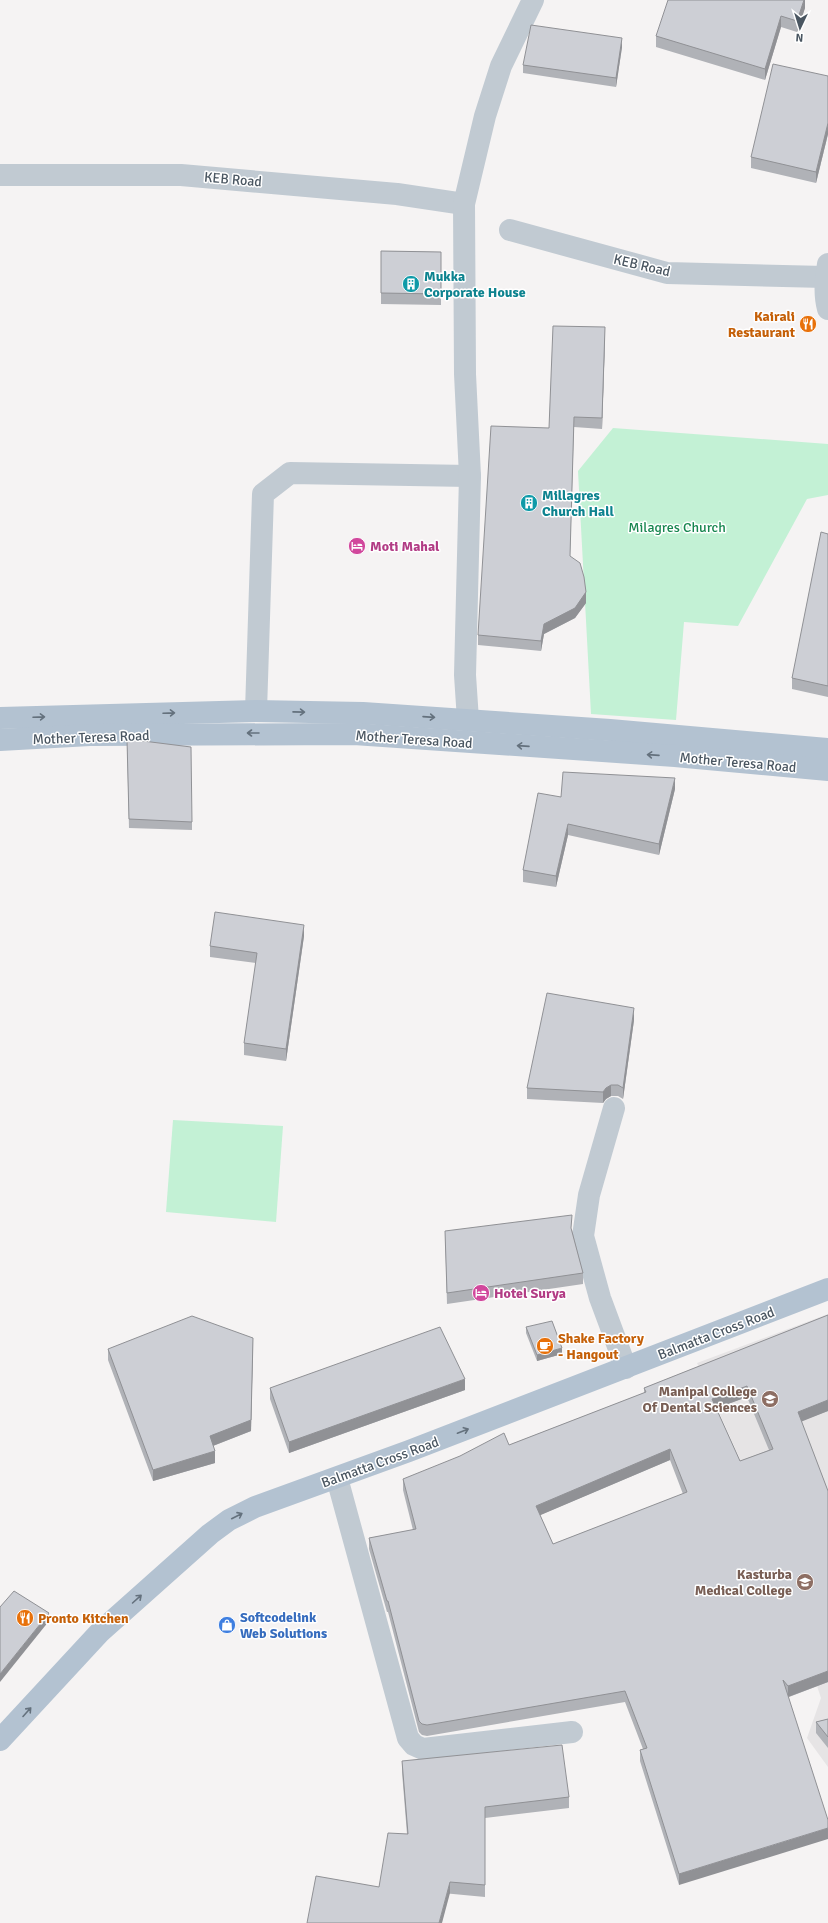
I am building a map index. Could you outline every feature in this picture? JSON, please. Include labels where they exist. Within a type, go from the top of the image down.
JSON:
[{"type":"main road","points":[[0,718],[256,711],[363,713],[610,730],[828,749]]},
{"type":"main road","name":"Mother Teresa Road","points":[[0,740],[90,735],[354,734],[675,756],[828,770]]},
{"type":"main road","name":"Balmatta Cross Road","points":[[0,1740],[100,1632],[210,1534],[229,1520],[255,1506],[337,1478],[828,1290]]},
{"type":"street","points":[[468,720],[465,675],[470,476],[465,374],[464,204],[485,116],[501,66],[533,0]]},
{"type":"street","name":"KEB Road","points":[[0,175],[181,175],[397,194],[464,204]]},
{"type":"street","name":"KEB Road","points":[[510,230],[667,273],[827,270]]},
{"type":"street","points":[[827,270],[825,298],[828,309]]},
{"type":"street","points":[[256,711],[263,494],[290,473],[470,476]]},
{"type":"street","points":[[614,1108],[589,1195],[582,1236],[600,1298],[626,1368]]},
{"type":"street","points":[[337,1478],[408,1738],[414,1745],[423,1749],[572,1732]]},
{"type":"shaded area","points":[[828,1314],[828,1767],[807,1738],[821,1698],[743,1466],[697,1363]]},
{"type":"green space","name":"Milagres Church","points":[[613,428],[828,444],[828,495],[807,499],[738,626],[684,622],[676,720],[591,714],[578,471]]},
{"type":"green space","points":[[173,1120],[283,1126],[276,1222],[166,1212]]},
{"type":"building","points":[[668,0],[804,0],[797,21],[781,16],[765,69],[656,36]]},
{"type":"building","points":[[531,25],[622,38],[616,78],[523,65]]},
{"type":"building","points":[[773,64],[828,76],[828,123],[816,172],[751,157]]},
{"type":"building","name":"Mukka Corporate House","points":[[381,251],[441,252],[441,294],[381,293]]},
{"type":"building","name":"Millagres Church Hall","points":[[553,326],[605,327],[602,418],[574,417],[570,556],[580,563],[586,592],[575,608],[544,624],[541,641],[478,635],[491,426],[549,428]]},
{"type":"building","points":[[821,532],[828,534],[828,686],[792,678]]},
{"type":"building","points":[[127,739],[191,747],[192,822],[129,819]]},
{"type":"building","points":[[563,772],[675,778],[659,844],[568,824],[556,876],[523,870],[538,793],[561,797]]},
{"type":"building","points":[[215,912],[304,925],[286,1049],[244,1043],[257,953],[210,946]]},
{"type":"building","points":[[547,993],[634,1008],[623,1088],[618,1085],[611,1085],[603,1092],[527,1088]]},
{"type":"building","points":[[572,1215],[571,1228],[583,1273],[447,1293],[445,1231]]},
{"type":"building","points":[[828,1315],[828,1400],[798,1412],[828,1491],[828,1671],[788,1686],[783,1680],[828,1820],[828,1828],[679,1874],[640,1750],[647,1748],[625,1691],[427,1725],[422,1724],[419,1721],[388,1601],[369,1538],[416,1529],[403,1479],[460,1456],[504,1433],[509,1445],[646,1392],[644,1388]],"holes":[[[747,1386],[773,1449],[740,1461],[712,1399]],[[670,1449],[687,1492],[553,1544],[536,1506]]]},
{"type":"building","points":[[192,1316],[253,1338],[251,1420],[210,1436],[215,1451],[153,1470],[108,1349]]},
{"type":"building","name":"Shake Factory - Hangout","points":[[552,1321],[562,1348],[537,1355],[526,1327]]},
{"type":"building","points":[[440,1327],[465,1379],[289,1442],[270,1388]]},
{"type":"building","points":[[14,1591],[49,1613],[0,1674],[0,1607]]},
{"type":"building","points":[[828,1719],[828,1737],[816,1722]]},
{"type":"building","points":[[562,1745],[569,1797],[485,1807],[485,1885],[450,1882],[439,1923],[307,1923],[316,1876],[379,1887],[388,1833],[408,1834],[402,1761]]},
{"type":"place","name":"Mukka Corporate House","points":[[411,284]]},
{"type":"place","name":"Kairali Restaurant","points":[[808,324]]},
{"type":"place","name":"Millagres Church Hall","points":[[529,503]]},
{"type":"place","name":"Moti Mahal","points":[[357,546]]},
{"type":"place","name":"Hotel Surya","points":[[481,1293]]},
{"type":"place","name":"Shake Factory - Hangout","points":[[545,1346]]},
{"type":"place","name":"Manipal College Of Dental Sciences","points":[[770,1399]]},
{"type":"place","name":"Kasturba Medical College","points":[[805,1582]]},
{"type":"place","name":"Pronto Kitchen","points":[[25,1618]]},
{"type":"place","name":"Softcodelink Web Solutions","points":[[227,1625]]}]
